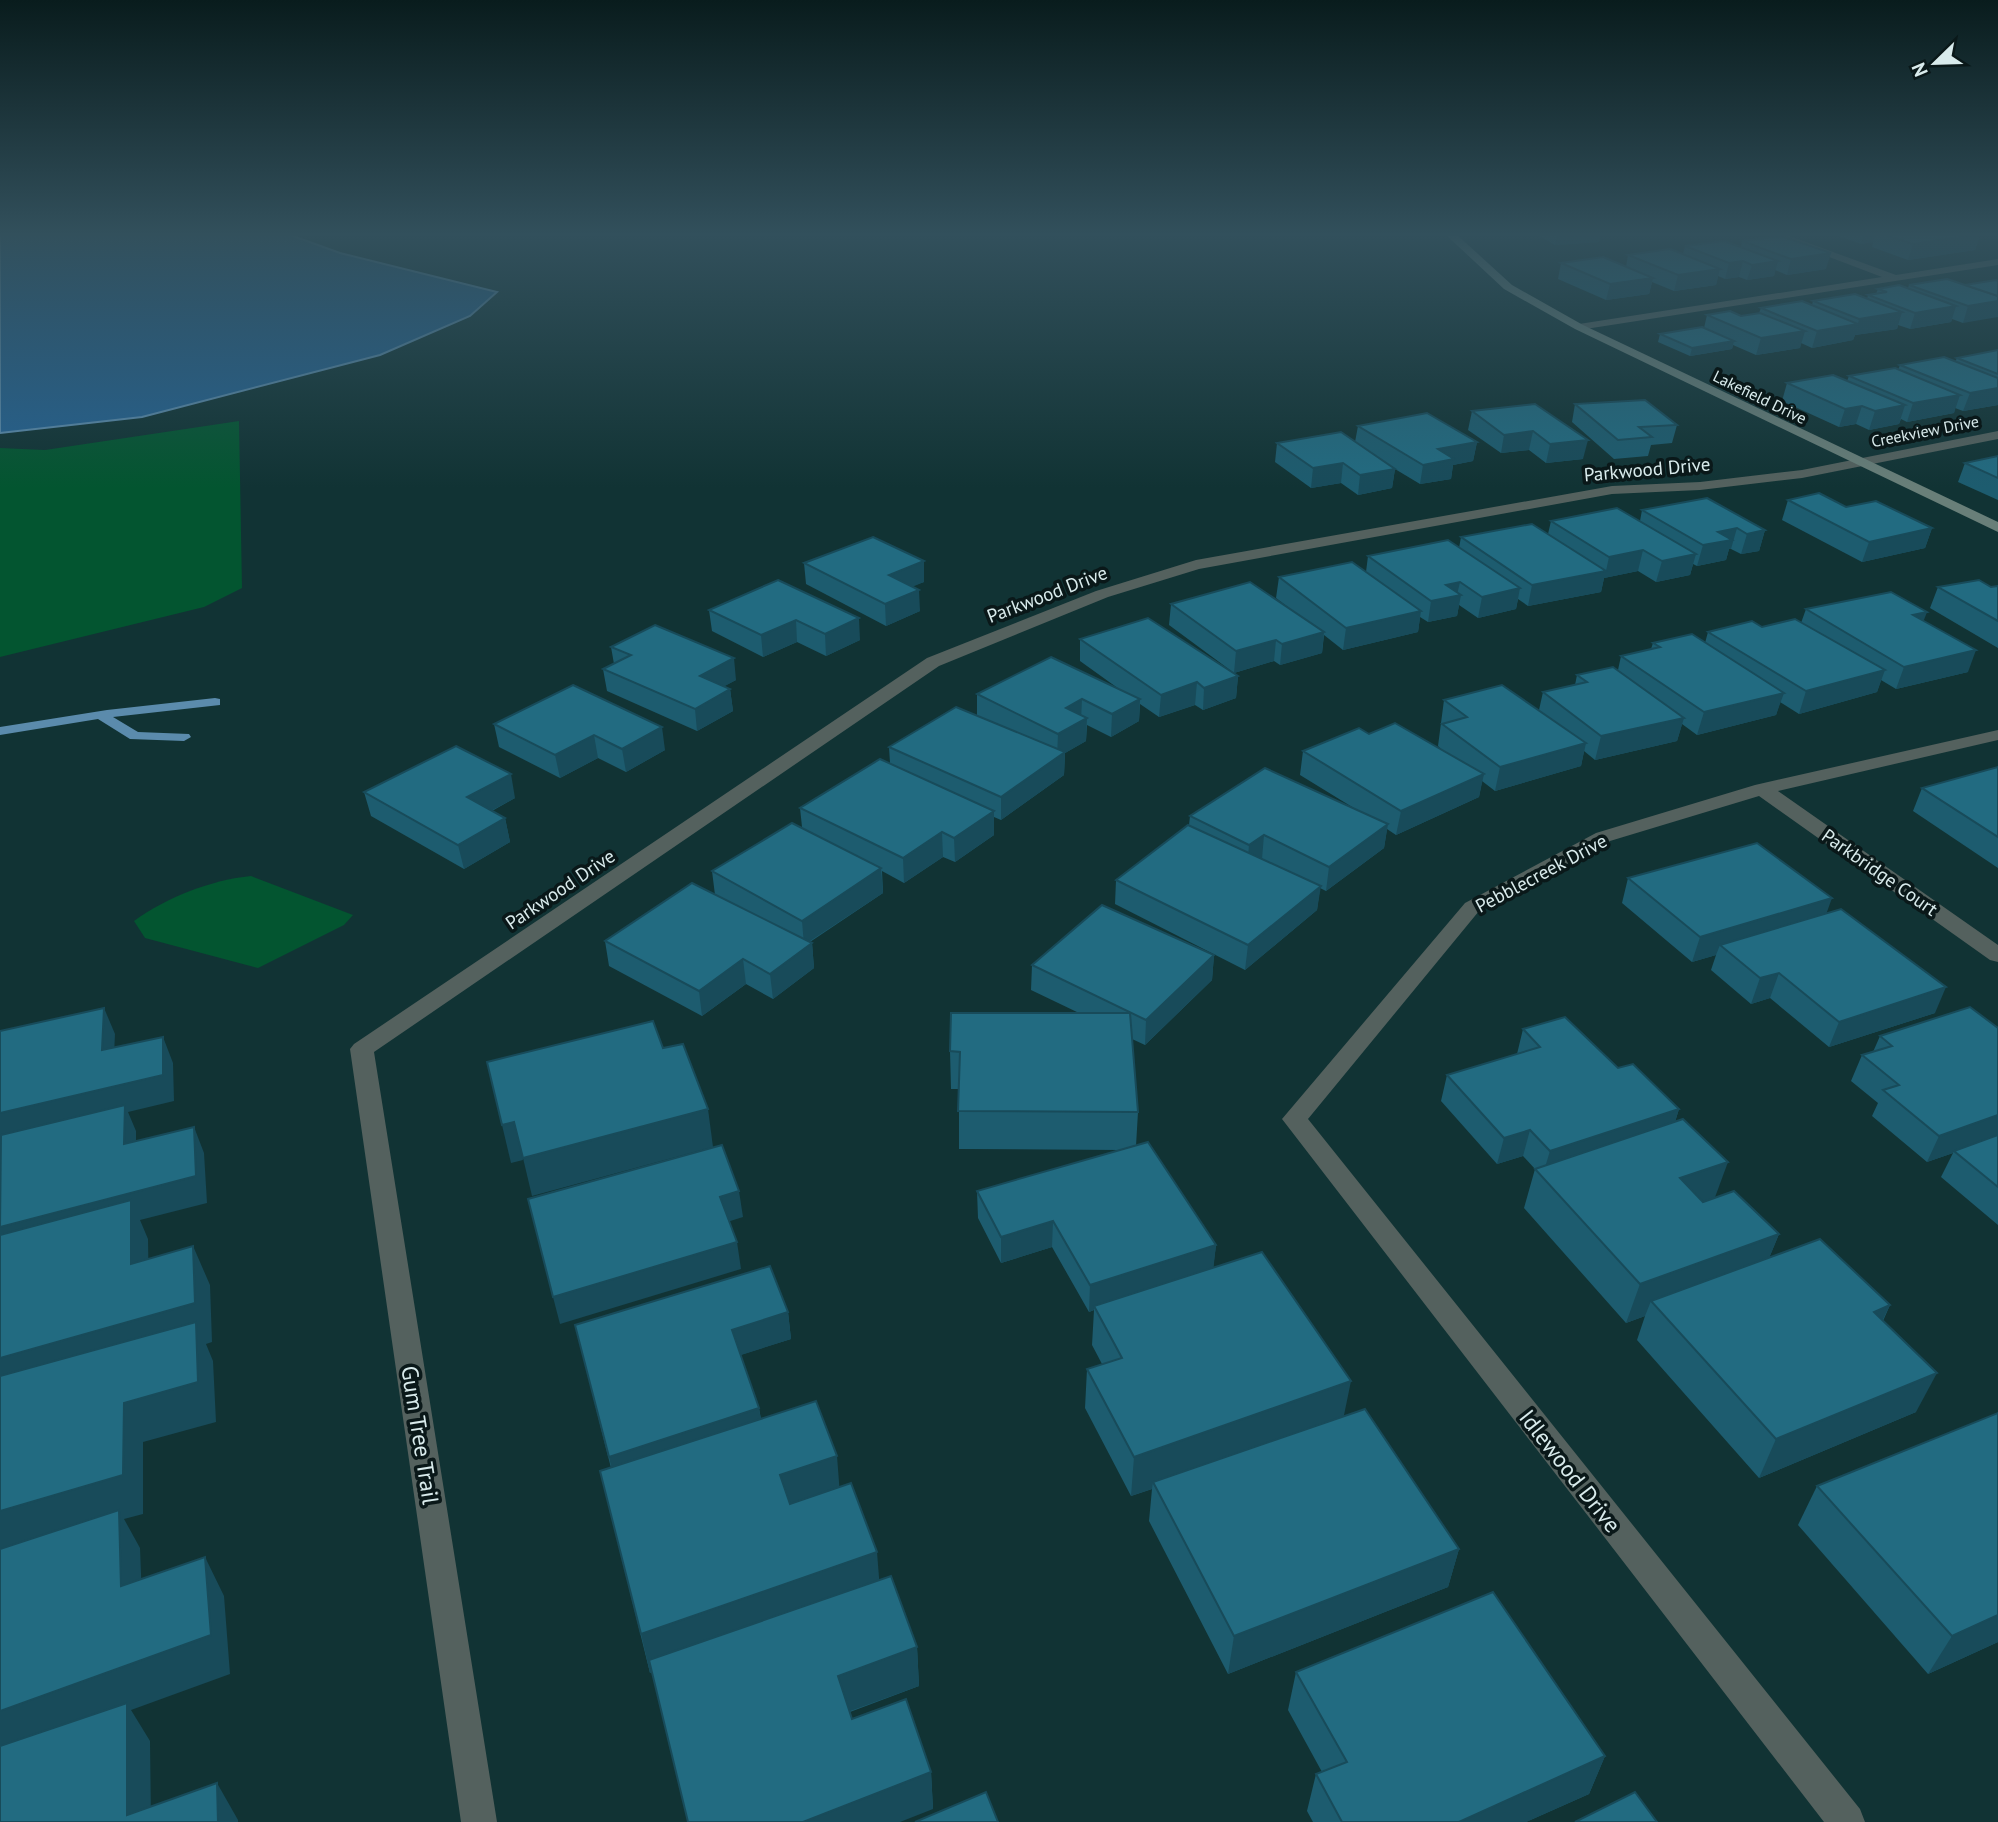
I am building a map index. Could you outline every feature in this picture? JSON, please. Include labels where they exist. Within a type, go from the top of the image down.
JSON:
[{"type":"street","name":"Lakefield Drive","points":[[1563,318],[1998,528]]},
{"type":"street","points":[[1579,327],[1636,318]]},
{"type":"street","name":"Creekview Drive","points":[[1859,462],[1998,435]]},
{"type":"street","name":"Parkwood Drive","points":[[362,1049],[933,662],[1102,594],[1196,565],[1612,490],[1700,486],[1776,477],[1859,462]]},
{"type":"street","name":"Pebblecreek Drive","points":[[1294,1119],[1472,907],[1603,837],[1762,789],[1998,735]]},
{"type":"street","name":"Parkbridge Court","points":[[1762,789],[1998,955]]},
{"type":"street","name":"Gum Tree Trail","points":[[362,1049],[478,1822]]},
{"type":"street","name":"Idlewood Drive","points":[[1294,1119],[1847,1822]]},
{"type":"green space","points":[[239,421],[242,588],[204,607],[0,657],[0,448],[45,450]]},
{"type":"green space","points":[[251,876],[353,915],[344,925],[258,968],[145,938],[134,921],[161,904],[190,891],[220,881]]},
{"type":"water","points":[[0,318],[465,318],[380,355],[142,417],[0,433]]},
{"type":"building","points":[[1714,318],[1773,318],[1805,331],[1761,338]]},
{"type":"building","points":[[1785,318],[1843,318],[1858,324],[1817,331]]},
{"type":"building","points":[[1702,327],[1734,341],[1692,348],[1660,334]]},
{"type":"building","points":[[1998,350],[1998,374],[1957,358]]},
{"type":"building","points":[[1944,357],[1998,378],[1998,388],[1970,393],[1900,365]]},
{"type":"building","points":[[1895,368],[1960,395],[1913,403],[1849,376]]},
{"type":"building","points":[[1833,375],[1905,405],[1875,411],[1862,406],[1845,409],[1787,383]]},
{"type":"building","points":[[1645,400],[1677,425],[1639,427],[1652,437],[1618,440],[1575,404]]},
{"type":"building","points":[[1535,404],[1588,440],[1550,444],[1533,431],[1504,435],[1472,411]]},
{"type":"building","points":[[1427,413],[1477,442],[1438,449],[1454,459],[1423,465],[1358,426]]},
{"type":"building","points":[[1341,432],[1395,469],[1360,475],[1343,463],[1313,468],[1277,443]]},
{"type":"building","points":[[1998,456],[1998,478],[1965,463]]},
{"type":"building","points":[[1819,493],[1846,507],[1876,501],[1932,528],[1869,542],[1788,500]]},
{"type":"building","points":[[1707,498],[1765,530],[1747,534],[1737,528],[1718,532],[1732,540],[1703,545],[1642,510]]},
{"type":"building","points":[[1617,508],[1696,554],[1662,561],[1643,550],[1609,557],[1551,521]]},
{"type":"building","points":[[1532,524],[1606,571],[1532,585],[1461,537]]},
{"type":"building","points":[[873,537],[924,561],[889,575],[919,590],[885,604],[804,563]]},
{"type":"building","points":[[1448,540],[1520,588],[1482,597],[1460,582],[1446,585],[1461,595],[1431,601],[1368,556]]},
{"type":"building","points":[[1352,562],[1421,611],[1346,628],[1279,577]]},
{"type":"building","points":[[778,580],[859,618],[825,634],[796,620],[761,635],[709,610]]},
{"type":"building","points":[[1979,580],[1991,587],[1998,586],[1998,621],[1938,587]]},
{"type":"building","points":[[1250,582],[1324,632],[1282,644],[1276,640],[1236,651],[1171,604]]},
{"type":"building","points":[[1891,592],[1927,612],[1913,615],[1976,650],[1904,667],[1806,609]]},
{"type":"building","points":[[1148,618],[1238,676],[1204,688],[1197,682],[1161,695],[1080,639]]},
{"type":"building","points":[[1795,619],[1885,670],[1806,691],[1708,632],[1752,621],[1762,627]]},
{"type":"building","points":[[655,625],[734,658],[700,676],[730,689],[695,709],[603,669],[631,655],[611,647]]},
{"type":"building","points":[[1692,634],[1784,693],[1704,712],[1621,656],[1660,647],[1653,643]]},
{"type":"building","points":[[1051,657],[1140,699],[1112,714],[1082,699],[1066,708],[1087,718],[1058,734],[977,694]]},
{"type":"building","points":[[1613,667],[1684,718],[1601,736],[1543,692],[1587,682],[1577,675]]},
{"type":"building","points":[[573,685],[662,727],[622,749],[594,735],[555,755],[494,724]]},
{"type":"building","points":[[1502,685],[1586,743],[1500,767],[1442,724],[1467,717],[1444,700]]},
{"type":"building","points":[[956,707],[1065,752],[1001,797],[889,747]]},
{"type":"building","points":[[1395,723],[1484,774],[1401,811],[1303,751],[1359,728],[1369,734]]},
{"type":"building","points":[[456,746],[511,774],[467,797],[505,818],[458,845],[364,792]]},
{"type":"building","points":[[880,759],[994,811],[954,838],[942,832],[903,858],[800,808]]},
{"type":"building","points":[[1998,767],[1998,837],[1922,788]]},
{"type":"building","points":[[1265,768],[1388,824],[1329,867],[1264,835],[1249,845],[1190,816]]},
{"type":"building","points":[[792,823],[881,868],[802,921],[712,871]]},
{"type":"building","points":[[1188,825],[1321,886],[1248,945],[1116,880]]},
{"type":"building","points":[[1757,843],[1832,898],[1700,937],[1628,878]]},
{"type":"building","points":[[692,883],[812,943],[770,974],[743,959],[699,991],[605,941]]},
{"type":"building","points":[[1102,905],[1214,955],[1146,1020],[1032,965]]},
{"type":"building","points":[[1841,909],[1946,987],[1839,1022],[1779,973],[1760,978],[1720,945]]},
{"type":"building","points":[[1970,1007],[1998,1028],[1998,1115],[1939,1136],[1883,1090],[1899,1085],[1862,1055],[1892,1046],[1880,1036]]},
{"type":"building","points":[[104,1008],[102,1050],[163,1037],[163,1075],[0,1113],[0,1031]]},
{"type":"building","points":[[951,1013],[1130,1013],[1138,1112],[958,1111],[960,1052],[950,1051]]},
{"type":"building","points":[[1565,1017],[1618,1068],[1633,1064],[1679,1109],[1550,1151],[1530,1130],[1504,1138],[1447,1075],[1540,1047],[1523,1029]]},
{"type":"building","points":[[653,1021],[663,1048],[683,1044],[708,1109],[523,1158],[514,1122],[502,1125],[487,1062]]},
{"type":"building","points":[[125,1105],[124,1144],[194,1127],[196,1176],[0,1227],[1,1135]]},
{"type":"building","points":[[1683,1119],[1728,1162],[1680,1178],[1703,1202],[1734,1191],[1779,1234],[1640,1284],[1535,1169]]},
{"type":"building","points":[[1998,1135],[1998,1187],[1954,1151]]},
{"type":"building","points":[[1148,1142],[1216,1245],[1090,1285],[1053,1221],[1001,1237],[977,1191]]},
{"type":"building","points":[[722,1145],[739,1191],[720,1197],[737,1242],[553,1297],[528,1199]]},
{"type":"building","points":[[131,1200],[131,1264],[193,1246],[195,1303],[0,1358],[0,1235]]},
{"type":"building","points":[[1820,1239],[1890,1305],[1874,1312],[1937,1373],[1776,1439],[1651,1301]]},
{"type":"building","points":[[1262,1252],[1351,1381],[1134,1457],[1087,1369],[1122,1358],[1094,1306]]},
{"type":"building","points":[[770,1266],[788,1312],[732,1330],[759,1408],[609,1457],[575,1325]]},
{"type":"building","points":[[196,1322],[198,1382],[124,1403],[123,1475],[0,1511],[0,1376]]},
{"type":"building","points":[[816,1401],[837,1456],[780,1475],[790,1504],[851,1483],[877,1552],[641,1634],[600,1471]]},
{"type":"building","points":[[1365,1409],[1459,1549],[1234,1636],[1153,1482]]},
{"type":"building","points":[[1998,1413],[1998,1615],[1952,1636],[1817,1486]]},
{"type":"building","points":[[119,1510],[121,1586],[205,1557],[211,1635],[0,1711],[0,1549]]},
{"type":"building","points":[[891,1576],[917,1647],[838,1676],[852,1719],[906,1699],[931,1772],[803,1822],[688,1822],[649,1660]]},
{"type":"building","points":[[1493,1592],[1605,1756],[1459,1822],[1342,1822],[1316,1774],[1347,1762],[1296,1672]]},
{"type":"building","points":[[127,1703],[127,1815],[217,1783],[218,1822],[0,1822],[0,1746]]},
{"type":"building","points":[[986,1792],[998,1822],[915,1822]]},
{"type":"building","points":[[1635,1792],[1657,1822],[1575,1822]]},
{"type":"waterway","points":[[100,715],[215,702]]},
{"type":"waterway","points":[[0,731],[100,715]]},
{"type":"waterway","points":[[100,715],[135,736],[184,737]]}]
